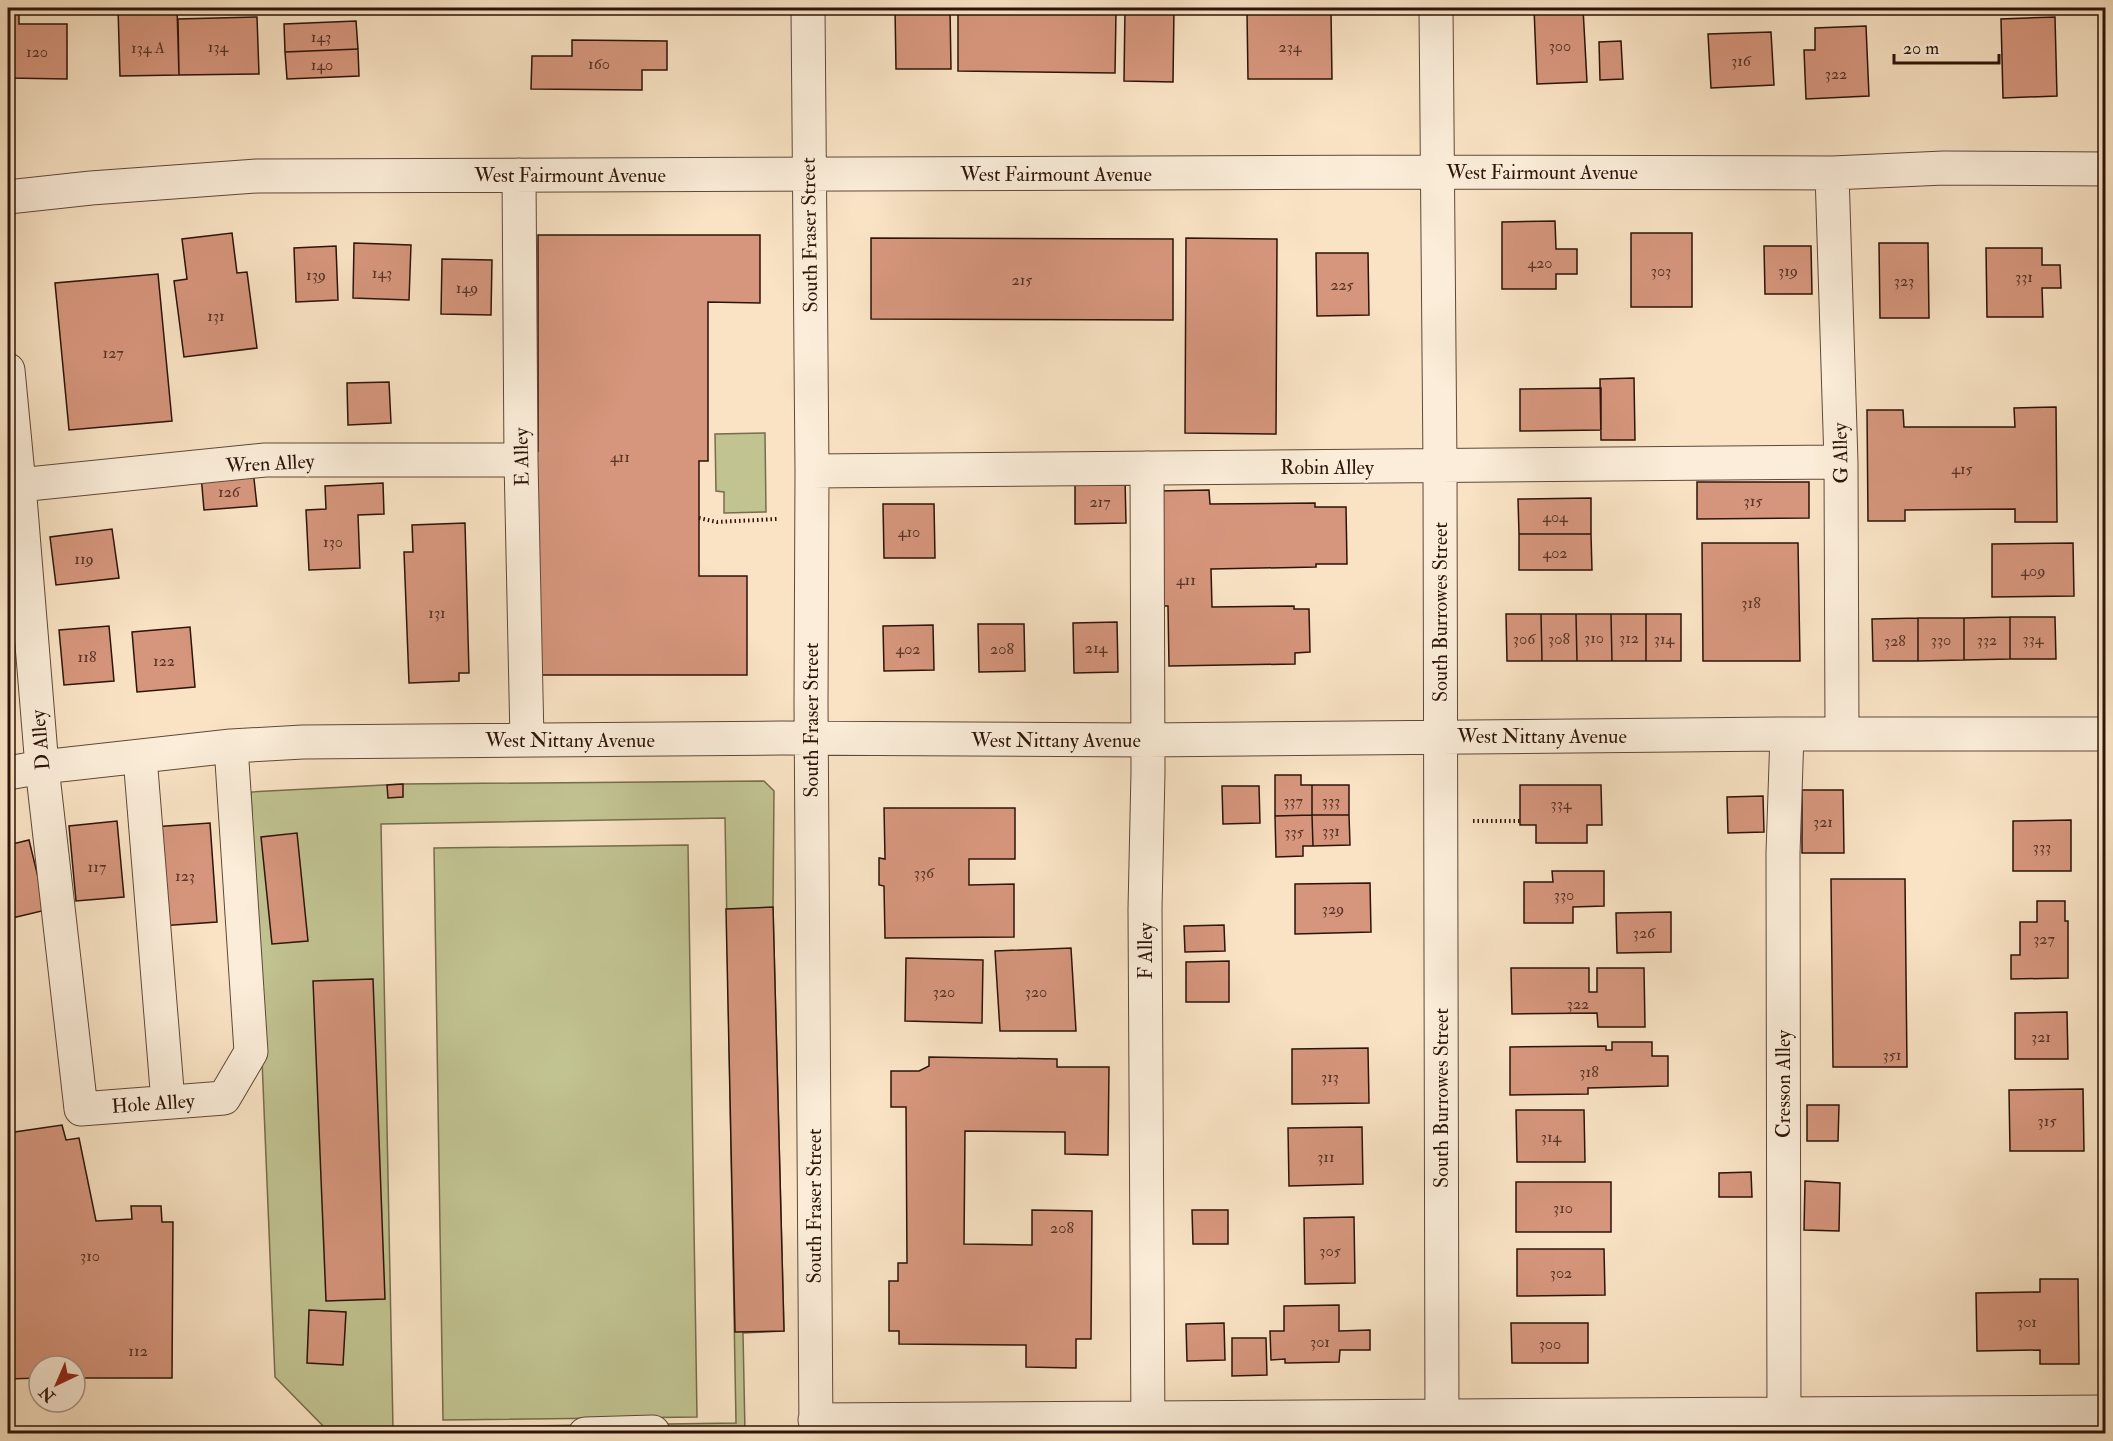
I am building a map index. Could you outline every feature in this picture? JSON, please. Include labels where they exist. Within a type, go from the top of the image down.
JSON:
[{"type":"street","name":"South Fraser Street","points":[[808,8],[815,1427]]},
{"type":"street","name":"South Burrowes Street","points":[[1437,8],[1442,1425]]},
{"type":"street","name":"West Fairmount Avenue","points":[[8,197],[91,188],[257,176],[1832,173],[1944,168],[2106,169]]},
{"type":"street","name":"G Alley","points":[[1832,173],[1841,462],[1842,734]]},
{"type":"street","name":"E Alley","points":[[519,175],[521,460],[528,740]]},
{"type":"street","name":"D Alley","points":[[8,370],[42,767],[81,1109]]},
{"type":"street","name":"Wren Alley","points":[[19,485],[265,460],[521,460]]},
{"type":"street","name":"Robin Alley","points":[[812,471],[1841,462]]},
{"type":"street","name":"F Alley","points":[[1147,468],[1148,740],[1145,909],[1148,1426]]},
{"type":"street","name":"Cresson Alley","points":[[1784,1424],[1783,876],[1787,734]]},
{"type":"street","name":"West Nittany Avenue","points":[[8,773],[42,767],[231,746],[303,742],[2106,734]]},
{"type":"street","name":"Hole Alley","points":[[81,1109],[224,1098],[251,1052],[231,746]]},
{"type":"street","points":[[140,757],[168,1102]]},
{"type":"street","points":[[815,1427],[1784,1424],[2106,1412]]},
{"type":"street","points":[[585,1434],[653,1432]]},
{"type":"path","points":[[699,518],[717,522],[777,519]]},
{"type":"path","points":[[1473,821],[1520,820]]},
{"type":"green space","points":[[765,433],[766,512],[724,513],[724,492],[716,491],[715,434]]},
{"type":"green space","points":[[764,781],[774,791],[773,907],[784,1331],[743,1333],[745,1433],[330,1433],[275,1377],[251,792],[403,784]],"holes":[[[725,818],[736,1423],[393,1428],[381,824]]]},
{"type":"green space","points":[[688,845],[697,1417],[443,1420],[434,848]]},
{"type":"building","points":[[8,8],[19,8],[19,24],[67,24],[67,79],[8,78]]},
{"type":"building","points":[[118,8],[177,8],[179,75],[120,76]]},
{"type":"building","points":[[895,8],[950,8],[951,69],[896,69]]},
{"type":"building","points":[[1125,8],[1174,8],[1173,82],[1124,81]]},
{"type":"building","points":[[1534,8],[1583,8],[1587,82],[1537,84]]},
{"type":"building","points":[[958,10],[1116,12],[1115,73],[958,71]]},
{"type":"building","points":[[1247,12],[1331,12],[1332,79],[1248,79]]},
{"type":"building","points":[[257,17],[259,74],[179,75],[178,19]]},
{"type":"building","points":[[2055,17],[2057,96],[2003,98],[2001,19]]},
{"type":"building","points":[[356,21],[358,49],[285,52],[284,24]]},
{"type":"building","points":[[1866,26],[1869,96],[1806,99],[1804,50],[1815,50],[1815,28]]},
{"type":"building","points":[[1771,32],[1774,85],[1711,88],[1708,34]]},
{"type":"building","points":[[572,40],[667,41],[667,70],[642,70],[642,90],[531,89],[532,56],[572,56]]},
{"type":"building","points":[[1621,41],[1623,79],[1600,80],[1599,42]]},
{"type":"building","points":[[358,49],[359,76],[287,79],[285,52]]},
{"type":"building","points":[[1555,221],[1556,249],[1577,249],[1577,274],[1556,274],[1556,289],[1502,289],[1502,222]]},
{"type":"building","points":[[232,233],[237,273],[247,272],[257,348],[184,357],[174,281],[187,279],[182,239]]},
{"type":"building","points":[[1631,233],[1692,233],[1692,307],[1631,307]]},
{"type":"building","points":[[538,235],[760,235],[760,303],[708,302],[708,461],[699,461],[699,576],[747,576],[747,675],[533,675],[533,450],[538,451]]},
{"type":"building","points":[[871,238],[1173,239],[1173,320],[871,319]]},
{"type":"building","points":[[1186,238],[1277,239],[1276,434],[1185,433]]},
{"type":"building","points":[[354,243],[411,245],[409,300],[353,298]]},
{"type":"building","points":[[1879,243],[1928,243],[1929,318],[1880,318]]},
{"type":"building","points":[[336,246],[338,300],[296,302],[294,248]]},
{"type":"building","points":[[1764,246],[1811,246],[1812,294],[1765,294]]},
{"type":"building","points":[[1986,248],[2042,248],[2042,265],[2060,265],[2061,288],[2042,288],[2043,317],[1987,317]]},
{"type":"building","points":[[1316,253],[1368,253],[1369,315],[1317,316]]},
{"type":"building","points":[[442,259],[492,260],[491,315],[441,314]]},
{"type":"building","points":[[158,274],[172,421],[69,430],[55,283]]},
{"type":"building","points":[[1634,378],[1635,440],[1601,440],[1600,379]]},
{"type":"building","points":[[389,382],[391,423],[348,425],[347,383]]},
{"type":"building","points":[[1601,388],[1601,430],[1520,431],[1520,389]]},
{"type":"building","points":[[2056,407],[2057,522],[2015,522],[2015,509],[1905,510],[1905,521],[1868,521],[1867,410],[1903,410],[1904,427],[2015,427],[2014,408]]},
{"type":"building","points":[[253,470],[257,506],[204,510],[201,475]]},
{"type":"building","points":[[1125,478],[1126,523],[1075,524],[1075,479]]},
{"type":"building","points":[[1697,482],[1809,482],[1809,518],[1697,519]]},
{"type":"building","points":[[383,483],[384,514],[358,515],[360,568],[309,570],[306,510],[326,509],[325,486]]},
{"type":"building","points":[[1209,490],[1210,504],[1315,503],[1315,507],[1346,507],[1347,564],[1316,564],[1316,567],[1211,569],[1212,607],[1294,606],[1294,609],[1309,609],[1310,652],[1295,653],[1295,664],[1169,666],[1168,606],[1161,606],[1159,491]]},
{"type":"building","points":[[1591,498],[1591,534],[1519,534],[1518,499]]},
{"type":"building","points":[[883,504],[934,504],[935,558],[884,558]]},
{"type":"building","points":[[465,523],[469,673],[459,673],[459,681],[409,683],[404,552],[413,552],[412,525]]},
{"type":"building","points":[[112,529],[119,578],[56,585],[50,537]]},
{"type":"building","points":[[1519,534],[1591,534],[1592,570],[1519,570]]},
{"type":"building","points":[[1702,543],[1798,543],[1800,661],[1703,661]]},
{"type":"building","points":[[2073,543],[2074,596],[1992,597],[1992,544]]},
{"type":"building","points":[[1506,614],[1541,614],[1542,661],[1507,661]]},
{"type":"building","points":[[1541,614],[1576,614],[1577,661],[1542,661]]},
{"type":"building","points":[[1576,614],[1611,614],[1612,661],[1577,661]]},
{"type":"building","points":[[1611,614],[1646,614],[1646,661],[1612,661]]},
{"type":"building","points":[[1646,614],[1681,614],[1681,661],[1646,661]]},
{"type":"building","points":[[2010,617],[2010,659],[1964,660],[1964,618]]},
{"type":"building","points":[[2010,617],[2055,617],[2056,659],[2010,659]]},
{"type":"building","points":[[1918,618],[1918,661],[1873,661],[1872,619]]},
{"type":"building","points":[[1918,618],[1964,618],[1964,660],[1918,661]]},
{"type":"building","points":[[1117,622],[1118,672],[1074,673],[1073,623]]},
{"type":"building","points":[[978,624],[1024,624],[1025,671],[979,672]]},
{"type":"building","points":[[933,625],[934,670],[884,671],[883,626]]},
{"type":"building","points":[[109,626],[114,681],[64,685],[59,630]]},
{"type":"building","points":[[190,627],[195,687],[137,692],[132,632]]},
{"type":"building","points":[[1275,775],[1301,775],[1301,785],[1312,785],[1312,815],[1275,816]]},
{"type":"building","points":[[403,784],[403,797],[388,798],[387,785]]},
{"type":"building","points":[[1312,785],[1349,785],[1349,815],[1312,815]]},
{"type":"building","points":[[1520,785],[1601,785],[1602,825],[1587,825],[1587,843],[1536,843],[1536,825],[1520,825]]},
{"type":"building","points":[[1222,786],[1259,786],[1260,823],[1223,824]]},
{"type":"building","points":[[1802,790],[1843,790],[1844,853],[1802,853]]},
{"type":"building","points":[[1763,796],[1764,832],[1728,833],[1727,797]]},
{"type":"building","points":[[884,808],[1015,808],[1015,859],[969,859],[969,885],[1014,884],[1014,937],[885,938],[884,886],[879,885],[879,858],[885,859]]},
{"type":"building","points":[[1312,815],[1349,815],[1350,845],[1313,846]]},
{"type":"building","points":[[1312,815],[1313,846],[1303,846],[1303,856],[1276,857],[1275,816]]},
{"type":"building","points":[[2071,820],[2071,871],[2013,871],[2013,821]]},
{"type":"building","points":[[117,821],[124,897],[76,901],[69,826]]},
{"type":"building","points":[[210,823],[217,922],[160,926],[152,827]]},
{"type":"building","points":[[297,833],[308,941],[272,944],[261,837]]},
{"type":"building","points":[[29,840],[46,910],[8,919],[8,845]]},
{"type":"building","points":[[1552,871],[1604,871],[1604,906],[1573,907],[1573,923],[1524,923],[1524,882],[1553,882]]},
{"type":"building","points":[[1831,879],[1905,879],[1907,1067],[1833,1067]]},
{"type":"building","points":[[1370,883],[1371,932],[1295,934],[1295,884]]},
{"type":"building","points":[[2037,901],[2065,901],[2065,921],[2068,921],[2068,978],[2011,979],[2011,955],[2020,955],[2020,922],[2037,922]]},
{"type":"building","points":[[773,907],[784,1331],[735,1332],[726,909]]},
{"type":"building","points":[[1671,912],[1671,952],[1617,953],[1616,913]]},
{"type":"building","points":[[1224,925],[1225,951],[1185,952],[1184,926]]},
{"type":"building","points":[[1071,948],[1076,1031],[1000,1031],[995,951]]},
{"type":"building","points":[[906,958],[983,960],[982,1023],[905,1021]]},
{"type":"building","points":[[1229,961],[1229,1002],[1186,1002],[1186,962]]},
{"type":"building","points":[[1511,968],[1589,968],[1589,992],[1597,992],[1597,968],[1644,968],[1645,1027],[1598,1027],[1597,1013],[1512,1014]]},
{"type":"building","points":[[373,979],[385,1299],[326,1301],[313,981]]},
{"type":"building","points":[[2067,1012],[2068,1059],[2015,1059],[2015,1013]]},
{"type":"building","points":[[1612,1042],[1652,1042],[1652,1056],[1668,1056],[1668,1086],[1588,1088],[1588,1094],[1510,1095],[1510,1047],[1606,1046],[1606,1050],[1612,1050]]},
{"type":"building","points":[[1368,1048],[1369,1103],[1292,1104],[1292,1049]]},
{"type":"building","points":[[929,1057],[1057,1059],[1057,1067],[1109,1067],[1108,1155],[1065,1154],[1065,1132],[965,1131],[964,1244],[1032,1245],[1032,1210],[1092,1211],[1091,1339],[1076,1339],[1076,1368],[1026,1367],[1026,1345],[899,1344],[899,1331],[889,1331],[889,1281],[898,1281],[898,1263],[907,1263],[906,1107],[891,1107],[891,1071],[919,1071],[929,1066]]},
{"type":"building","points":[[2083,1089],[2084,1151],[2010,1151],[2009,1090]]},
{"type":"building","points":[[1807,1105],[1839,1105],[1838,1141],[1807,1141]]},
{"type":"building","points":[[1516,1110],[1584,1110],[1585,1162],[1517,1162]]},
{"type":"building","points":[[62,1125],[66,1140],[79,1138],[96,1221],[132,1219],[131,1206],[161,1206],[162,1222],[173,1222],[172,1378],[87,1378],[87,1354],[27,1354],[27,1378],[8,1379],[8,1133]]},
{"type":"building","points":[[1362,1127],[1363,1184],[1289,1186],[1288,1128]]},
{"type":"building","points":[[1751,1172],[1752,1197],[1719,1197],[1719,1173]]},
{"type":"building","points":[[1805,1181],[1840,1183],[1839,1231],[1804,1230]]},
{"type":"building","points":[[1516,1182],[1611,1182],[1611,1232],[1516,1232]]},
{"type":"building","points":[[1192,1210],[1228,1210],[1228,1244],[1193,1244]]},
{"type":"building","points":[[1354,1217],[1355,1283],[1305,1284],[1304,1218]]},
{"type":"building","points":[[1517,1249],[1604,1249],[1605,1295],[1517,1296]]},
{"type":"building","points":[[2040,1279],[2078,1279],[2079,1364],[2040,1364],[2040,1350],[1977,1351],[1976,1293],[2040,1292]]},
{"type":"building","points":[[1339,1305],[1339,1331],[1370,1330],[1370,1350],[1340,1350],[1339,1362],[1285,1363],[1285,1359],[1271,1360],[1270,1331],[1284,1331],[1284,1306]]},
{"type":"building","points":[[309,1310],[346,1312],[343,1365],[307,1363]]},
{"type":"building","points":[[1224,1323],[1225,1360],[1187,1361],[1186,1324]]},
{"type":"building","points":[[1511,1323],[1588,1323],[1588,1363],[1512,1363]]},
{"type":"building","points":[[1232,1338],[1266,1338],[1267,1375],[1232,1376]]}]
